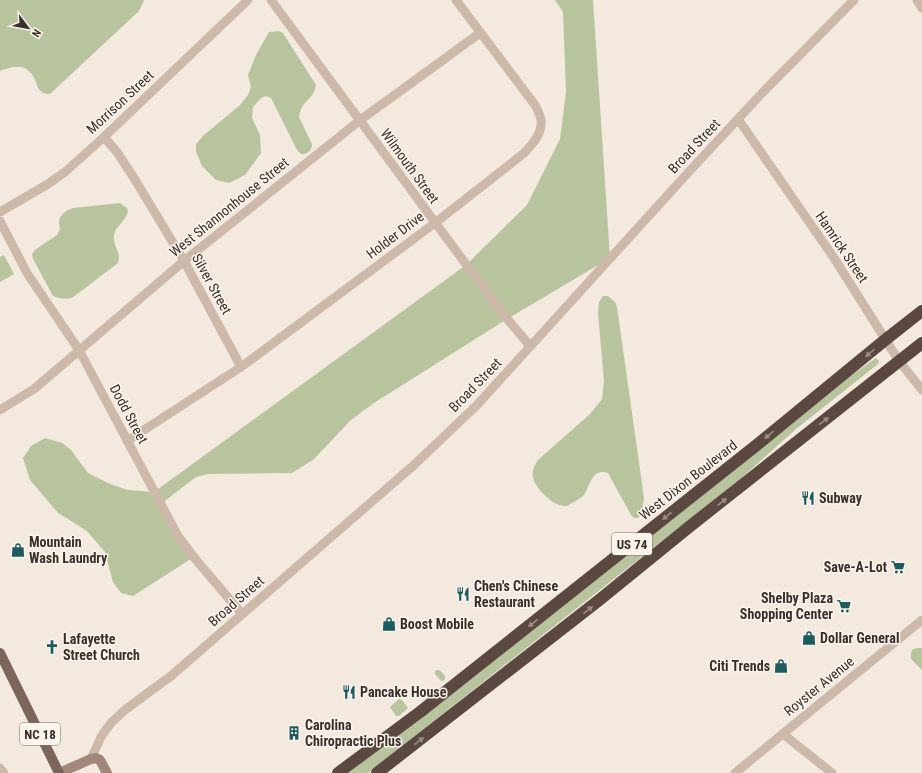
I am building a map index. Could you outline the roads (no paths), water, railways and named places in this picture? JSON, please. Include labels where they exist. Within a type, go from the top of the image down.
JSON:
[{"type":"highway","name":"West Dixon Boulevard","points":[[338,773],[420,712],[752,449],[922,311]]},
{"type":"highway","name":"US 74","points":[[377,773],[605,597],[689,527],[922,343]]},
{"type":"main road","name":"NC 18","points":[[0,653],[59,773]]},
{"type":"street","name":"Morrison Street","points":[[0,212],[48,184],[65,172],[104,137],[248,0]]},
{"type":"street","name":"Wilmouth Street","points":[[271,0],[498,309],[530,346]]},
{"type":"street","name":"Holder Drive","points":[[127,441],[241,367],[435,223],[524,154],[536,139],[541,121],[535,105],[456,0]]},
{"type":"street","name":"Broad Street","points":[[91,759],[105,731],[126,709],[171,676],[419,460],[477,405],[762,93],[854,0]]},
{"type":"street","points":[[918,0],[922,8]]},
{"type":"street","name":"West Shannonhouse Street","points":[[0,410],[34,388],[184,261],[360,121],[480,33]]},
{"type":"street","name":"Hamrick Street","points":[[738,119],[834,258],[899,361],[922,390]]},
{"type":"street","name":"Silver Street","points":[[104,137],[124,162],[184,261],[241,367]]},
{"type":"street","name":"Dodd Street","points":[[0,221],[27,273],[78,350],[178,536],[242,614]]},
{"type":"street","name":"Royster Avenue","points":[[735,773],[922,620]]},
{"type":"street","points":[[783,734],[832,773]]},
{"type":"street","points":[[59,773],[96,758],[100,760],[107,773]]},
{"type":"street","points":[[0,768],[4,773]]},
{"type":"place","name":"Subway","points":[[808,498]]},
{"type":"place","name":"Mountain Wash Laundry","points":[[18,550]]},
{"type":"place","name":"Save-A-Lot","points":[[898,567]]},
{"type":"place","name":"Chen's Chinese Restaurant","points":[[463,594]]},
{"type":"place","name":"Shelby Plaza Shopping Center","points":[[844,606]]},
{"type":"place","name":"Boost Mobile","points":[[389,624]]},
{"type":"place","name":"Dollar General","points":[[809,638]]},
{"type":"place","name":"Lafayette Street Church","points":[[52,647]]},
{"type":"place","name":"Citi Trends","points":[[781,666]]},
{"type":"place","name":"Pancake House","points":[[349,692]]},
{"type":"place","name":"Carolina Chiropractic Plus","points":[[294,733]]}]
